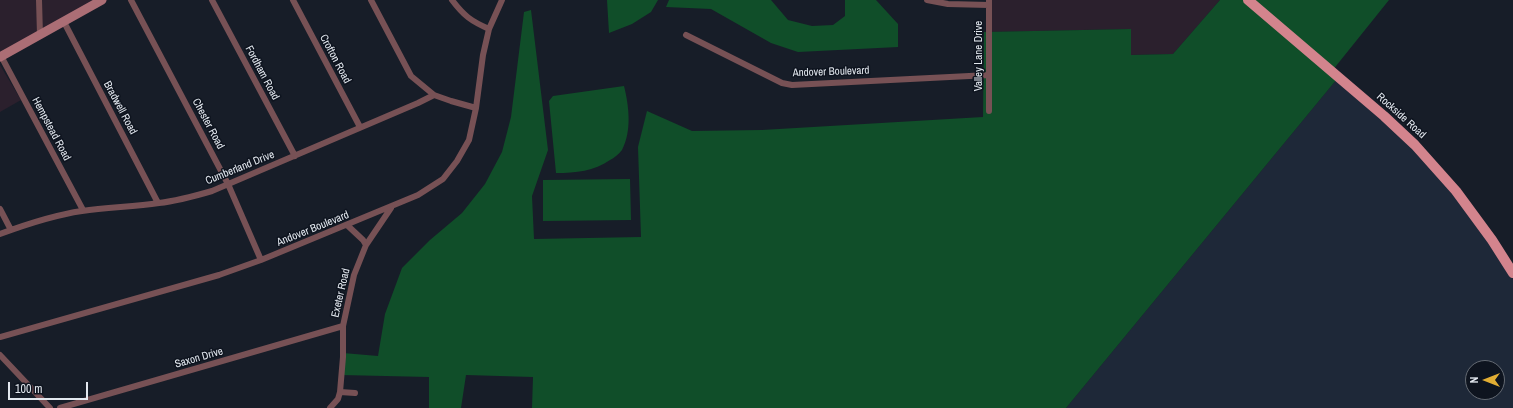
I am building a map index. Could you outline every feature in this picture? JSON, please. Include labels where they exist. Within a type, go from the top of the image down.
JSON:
[{"type":"main road","points":[[0,57],[102,0]]},
{"type":"main road","name":"Rockside Road","points":[[1248,0],[1415,144],[1456,191],[1492,240],[1513,273]]},
{"type":"street","points":[[39,0],[40,35]]},
{"type":"street","name":"Chester Road","points":[[131,0],[228,184],[262,260]]},
{"type":"street","name":"Fordham Road","points":[[212,0],[295,156]]},
{"type":"street","name":"Crofton Road","points":[[293,0],[360,128]]},
{"type":"street","points":[[371,0],[411,76],[434,94],[451,101],[476,108]]},
{"type":"street","points":[[452,0],[471,21],[490,29]]},
{"type":"street","name":"Andover Boulevard","points":[[0,336],[219,275],[262,260],[391,208],[418,195],[442,179],[457,161],[469,140],[476,108],[483,55],[490,29],[502,0]]},
{"type":"street","points":[[927,0],[948,4],[989,3]]},
{"type":"street","name":"Valley Lane Drive","points":[[989,3],[989,112]]},
{"type":"street","name":"Bradwell Road","points":[[64,22],[158,203]]},
{"type":"street","name":"Andover Boulevard","points":[[686,34],[782,83],[792,85],[989,75]]},
{"type":"street","name":"Hempstead Road","points":[[0,57],[83,210]]},
{"type":"street","name":"Cumberland Drive","points":[[0,234],[59,215],[83,210],[158,203],[185,199],[212,191],[418,103],[434,94]]},
{"type":"street","name":"Exeter Road","points":[[340,392],[343,357],[343,326],[354,275],[366,245],[391,208]]},
{"type":"street","points":[[0,209],[11,230]]},
{"type":"street","points":[[347,225],[363,240],[366,245]]},
{"type":"street","name":"Saxon Drive","points":[[60,408],[343,326]]},
{"type":"street","points":[[0,356],[50,408]]},
{"type":"street","points":[[330,408],[338,399],[340,392],[355,393]]},
{"type":"shaded area","points":[[0,0],[108,0],[0,62]]},
{"type":"shaded area","points":[[988,0],[1220,0],[1173,54],[1131,55],[1131,29],[989,32]]},
{"type":"shaded area","points":[[0,65],[21,100],[0,112]]},
{"type":"shaded area","points":[[1337,79],[1415,145],[1513,273],[1513,408],[1066,408]]},
{"type":"green space","points":[[607,0],[658,0],[651,12],[632,24],[609,33]]},
{"type":"green space","points":[[669,0],[771,0],[788,20],[812,26],[833,25],[845,16],[845,0],[876,0],[898,24],[898,47],[798,52],[771,43],[711,9],[666,7]]},
{"type":"green space","points":[[1220,0],[1389,0],[1332,71],[1337,79],[1066,408],[532,408],[533,377],[466,375],[461,408],[429,408],[429,377],[341,375],[343,353],[378,356],[385,314],[402,268],[430,240],[462,213],[485,184],[502,152],[511,117],[524,12],[531,10],[548,150],[532,196],[534,239],[641,237],[638,147],[647,111],[692,131],[762,130],[983,117],[984,32],[1131,29],[1131,55],[1173,54]]},
{"type":"green space","points":[[624,86],[629,118],[627,135],[622,150],[612,159],[598,167],[571,173],[556,173],[549,101],[553,96]]},
{"type":"green space","points":[[630,179],[631,220],[543,221],[543,180]]}]
